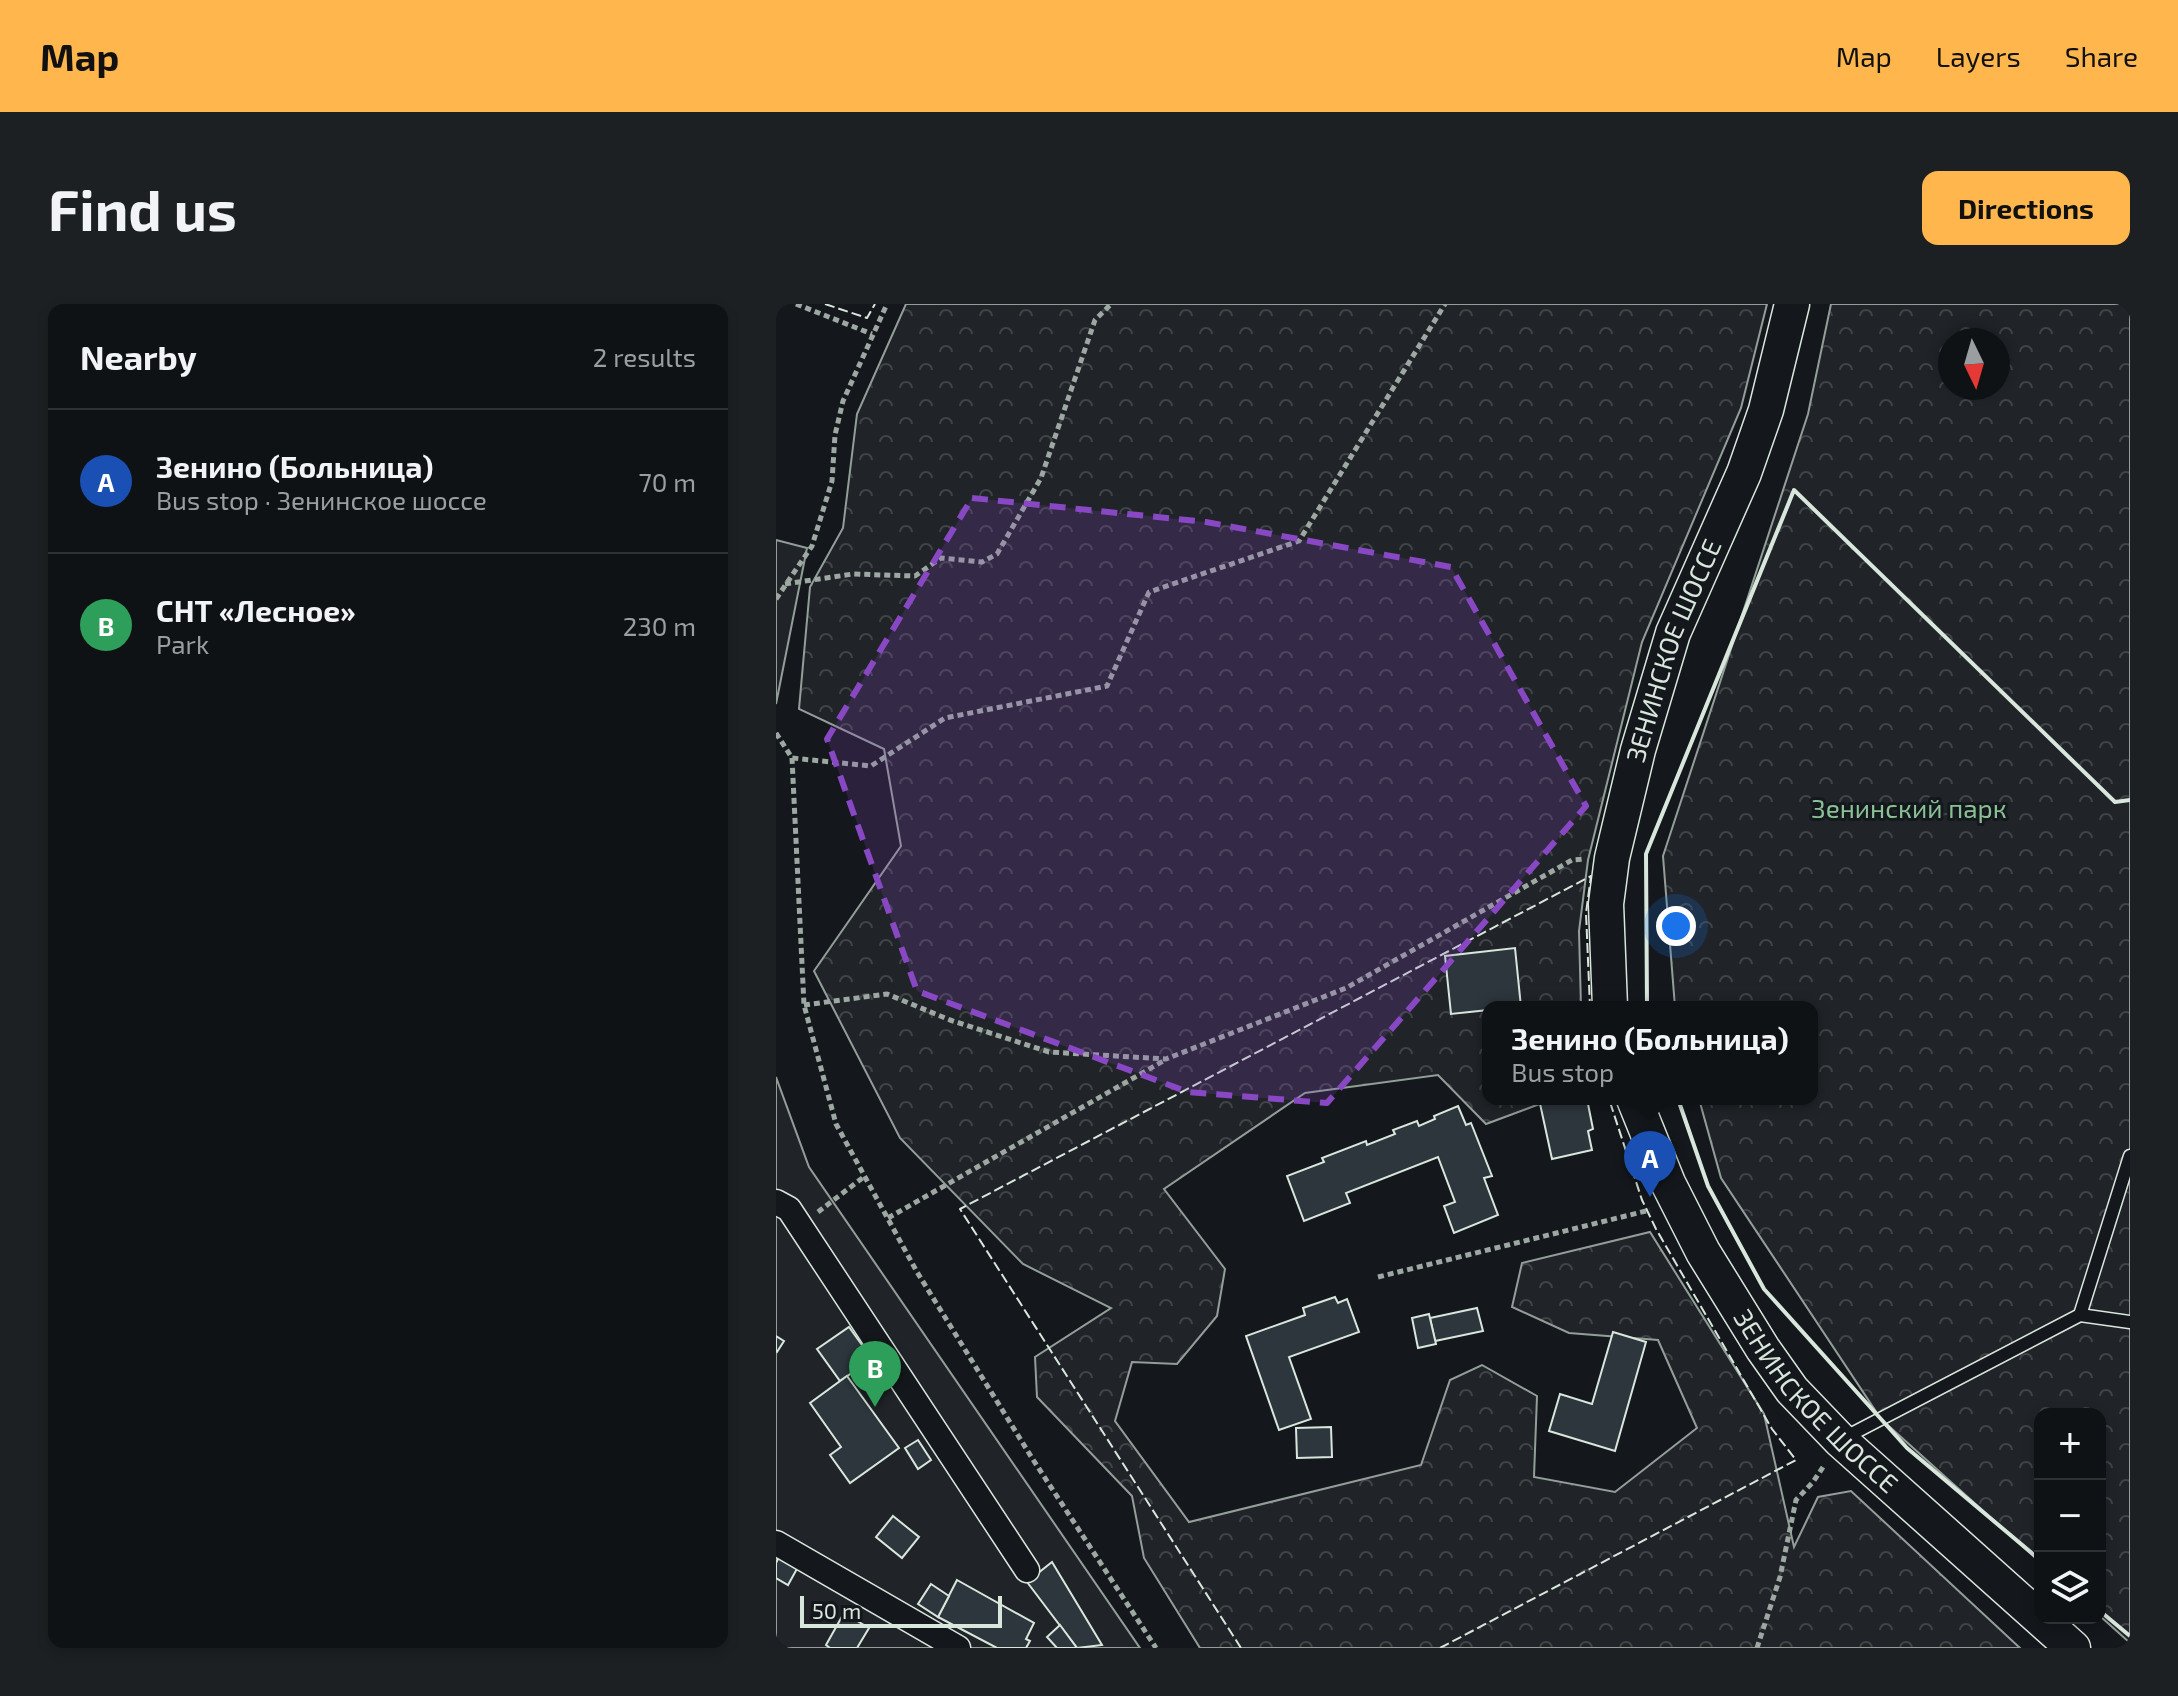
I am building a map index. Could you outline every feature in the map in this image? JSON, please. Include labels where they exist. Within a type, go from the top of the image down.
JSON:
[{"type":"main road","name":"ЗЕНИНСКОЕ ШОССЕ","points":[[1610,1001],[1606,904],[1612,858],[1638,750],[1673,633],[1744,473],[1766,410],[1792,304]]},
{"type":"main road","name":"ЗЕНИНСКОЕ ШОССЕ","points":[[1636,1105],[1668,1183],[1703,1252],[1792,1390],[1840,1440],[2073,1648]]},
{"type":"street","points":[[776,1202],[789,1209],[1027,1570]]},
{"type":"street","points":[[776,1543],[958,1648]]},
{"type":"lane","points":[[2080,1315],[2130,1156]]},
{"type":"lane","points":[[1840,1440],[2080,1315],[2130,1322]]},
{"type":"path","points":[[796,304],[872,334]]},
{"type":"path","points":[[776,599],[812,546],[832,481],[835,435],[843,401],[887,304]]},
{"type":"path","points":[[785,584],[853,574],[915,576],[941,558],[982,562],[997,554],[1041,478],[1095,320],[1111,304]]},
{"type":"path","points":[[792,758],[871,766],[945,718],[1107,686],[1149,592],[1299,541],[1445,304]]},
{"type":"path","points":[[776,733],[792,758],[804,1005],[836,1124],[917,1272],[1032,1458],[1156,1648]]},
{"type":"path","points":[[888,1218],[1166,1059],[1346,988],[1572,860],[1612,858]]},
{"type":"path","points":[[804,1005],[887,994],[950,1020],[1049,1052],[1166,1059]]},
{"type":"path","points":[[800,1226],[865,1176]]},
{"type":"path","points":[[1378,1277],[1679,1203]]},
{"type":"path","points":[[1757,1648],[1780,1577],[1796,1500],[1813,1482],[1840,1440]]},
{"type":"highlighted area","points":[[972,498],[1206,522],[1451,567],[1586,806],[1327,1103],[1188,1092],[917,991],[827,739]]},
{"type":"green space","points":[[906,304],[1767,304],[1741,408],[1642,642],[1588,860],[1579,931],[1581,1001],[1482,1001],[1482,1105],[1537,1105],[1486,1124],[1438,1075],[1305,1093],[1164,1189],[1225,1269],[1217,1316],[1177,1364],[1132,1362],[1115,1421],[1189,1522],[1421,1465],[1450,1380],[1482,1365],[1537,1396],[1534,1477],[1615,1492],[1697,1428],[1658,1340],[1569,1333],[1512,1307],[1522,1263],[1650,1232],[1764,1414],[1794,1547],[1818,1497],[1851,1491],[2020,1648],[1200,1648],[1144,1558],[1132,1496],[1037,1397],[1035,1357],[1111,1308],[1023,1264],[900,1138],[814,971],[901,846],[884,749],[799,709],[810,587],[843,528],[857,414]]},
{"type":"green space","name":"Зенинский парк","points":[[1831,304],[2130,304],[2130,1643],[2106,1621],[2106,1408],[2034,1408],[2034,1557],[1881,1419],[1721,1178],[1701,1105],[1818,1105],[1818,1001],[1675,1001],[1663,856],[1808,414]]},
{"type":"green space","points":[[776,540],[807,548],[776,704]]},
{"type":"green space","points":[[776,1077],[809,1167],[1140,1648],[776,1648]]},
{"type":"building","points":[[1515,948],[1520,1001],[1482,1001],[1482,1011],[1451,1014],[1445,956]]},
{"type":"building","points":[[1540,1105],[1588,1105],[1593,1129],[1588,1131],[1592,1150],[1552,1159]]},
{"type":"building","points":[[1458,1106],[1466,1125],[1471,1123],[1492,1176],[1484,1178],[1498,1215],[1454,1233],[1444,1206],[1455,1202],[1438,1157],[1346,1193],[1350,1203],[1304,1221],[1287,1176],[1324,1162],[1322,1158],[1366,1141],[1367,1145],[1395,1134],[1393,1130],[1417,1121],[1419,1126]]},
{"type":"building","points":[[1335,1297],[1338,1303],[1347,1299],[1359,1332],[1289,1357],[1311,1419],[1279,1430],[1246,1336],[1305,1315],[1303,1308]]},
{"type":"building","points":[[1477,1308],[1483,1331],[1435,1341],[1430,1318]]},
{"type":"building","points":[[1429,1314],[1436,1344],[1418,1348],[1412,1318]]},
{"type":"building","points":[[849,1327],[872,1359],[840,1381],[817,1349]]},
{"type":"building","points":[[1613,1332],[1646,1342],[1615,1451],[1549,1431],[1560,1394],[1592,1404]]},
{"type":"building","points":[[776,1336],[784,1341],[777,1352],[776,1351]]},
{"type":"building","points":[[847,1376],[899,1448],[850,1483],[830,1455],[841,1447],[810,1403]]},
{"type":"building","points":[[1331,1427],[1332,1457],[1297,1458],[1296,1428]]},
{"type":"building","points":[[918,1440],[931,1460],[918,1469],[905,1448]]},
{"type":"building","points":[[893,1516],[919,1537],[902,1558],[876,1537]]},
{"type":"building","points":[[779,1557],[798,1567],[788,1585],[776,1578]]},
{"type":"building","points":[[1052,1562],[1102,1645],[1077,1648],[1027,1582]]},
{"type":"building","points":[[957,1580],[1034,1623],[1026,1639],[1030,1641],[1026,1648],[997,1648],[938,1617]]},
{"type":"building","points":[[931,1584],[949,1596],[938,1617],[918,1604]]},
{"type":"building","points":[[844,1613],[869,1628],[857,1648],[830,1648],[826,1645]]},
{"type":"building","points":[[1060,1625],[1077,1648],[1057,1648],[1047,1637]]},
{"type":"fence","points":[[825,304],[867,318],[875,304]]},
{"type":"fence","points":[[1241,1648],[960,1209],[1591,876],[1586,913],[1590,1001]]},
{"type":"fence","points":[[1440,1648],[1796,1460],[1772,1429],[1656,1229],[1642,1200],[1611,1105]]},
{"type":"wall","points":[[1647,1001],[1646,854],[1794,490],[2115,802],[2130,800]]},
{"type":"wall","points":[[1680,1105],[1708,1186],[1764,1289],[1907,1448],[2034,1555]]},
{"type":"wall","points":[[2106,1616],[2130,1636]]},
{"type":"place","name":"Зенино (Больница)","points":[[1650,1197]]},
{"type":"place","name":"СНТ «Лесное»","points":[[875,1407]]}]
